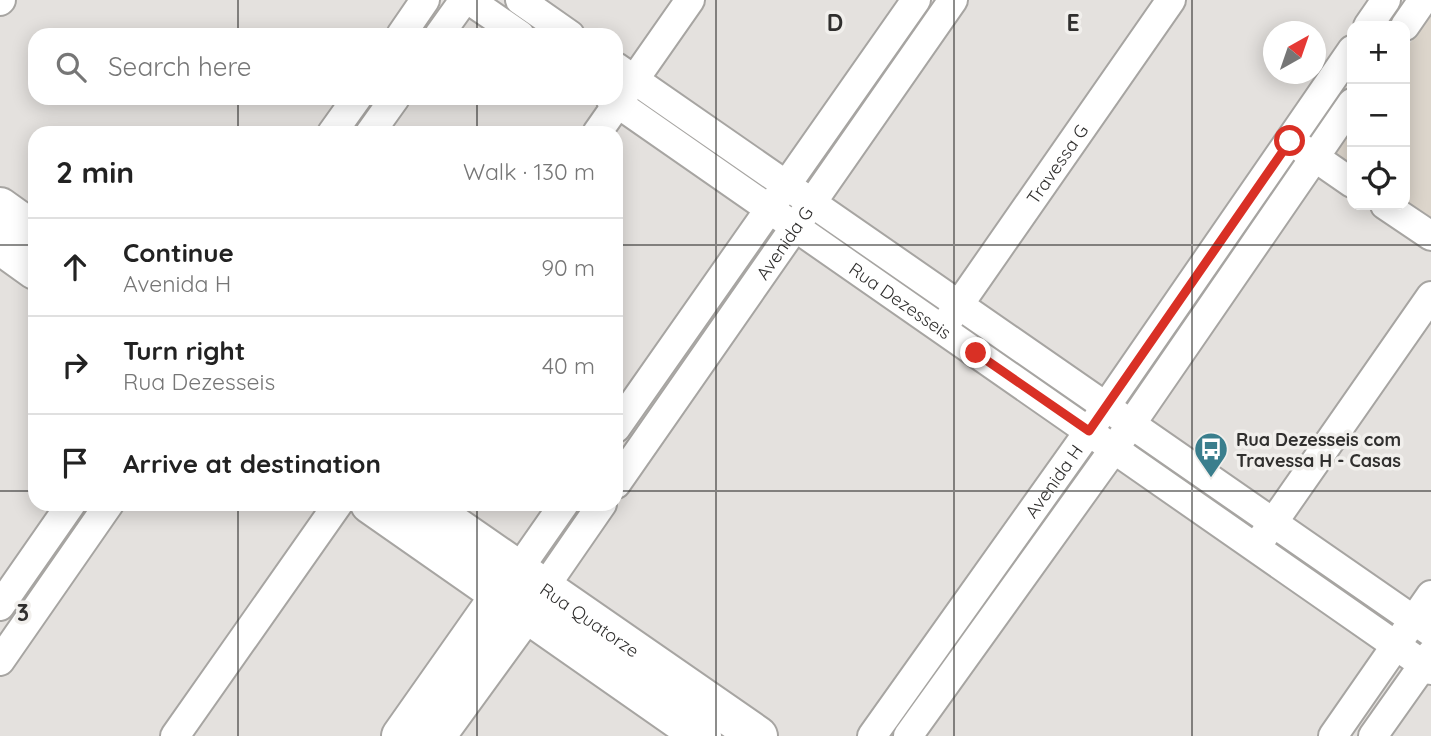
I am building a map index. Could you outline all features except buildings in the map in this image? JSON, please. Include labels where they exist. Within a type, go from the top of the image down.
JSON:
[{"type":"street","points":[[406,28],[425,0]]},
{"type":"street","points":[[444,28],[464,0]]},
{"type":"street","points":[[470,0],[510,28]]},
{"type":"street","points":[[520,0],[560,28]]},
{"type":"street","points":[[625,73],[690,0]]},
{"type":"street","name":"Avenida G","points":[[623,418],[768,207],[916,0]]},
{"type":"street","name":"Avenida G","points":[[623,474],[953,0]]},
{"type":"street","name":"Travessa G","points":[[942,329],[1171,0]]},
{"type":"street","points":[[1371,21],[1386,0]]},
{"type":"street","points":[[1408,21],[1423,0]]},
{"type":"street","name":"Avenida H","points":[[872,736],[1089,431],[1347,57]]},
{"type":"street","name":"Rua Dezesseis","points":[[625,73],[1422,626]]},
{"type":"street","points":[[337,126],[352,105]]},
{"type":"street","points":[[375,126],[390,105]]},
{"type":"street","points":[[601,126],[612,105]]},
{"type":"street","name":"Rua Dezesseis","points":[[620,105],[1396,645],[1428,663]]},
{"type":"street","name":"Avenida H","points":[[908,736],[1114,449],[1347,110]]},
{"type":"street","points":[[1290,141],[1347,180]]},
{"type":"street","points":[[0,207],[28,227]]},
{"type":"street","points":[[1392,210],[1431,236]]},
{"type":"street","points":[[0,245],[28,265]]},
{"type":"street","points":[[1255,547],[1431,296]]},
{"type":"street","points":[[684,329],[712,346]]},
{"type":"street","points":[[0,606],[66,511]]},
{"type":"street","points":[[0,662],[104,511]]},
{"type":"street","points":[[174,736],[333,511]]},
{"type":"street","name":"Rua Quatorze","points":[[382,511],[522,591],[758,736]]},
{"type":"street","name":"Rua Quatorze","points":[[432,511],[522,591],[702,736]]},
{"type":"street","points":[[436,736],[522,591],[561,511]]},
{"type":"street","points":[[401,736],[522,591],[596,511]]},
{"type":"street","points":[[1333,736],[1396,645],[1422,626],[1431,595]]},
{"type":"street","points":[[1373,736],[1428,663]]},
{"type":"shaded area","points":[[1431,14],[1431,222],[1410,207],[1410,43]]},
{"type":"shaded area","points":[[1347,131],[1347,162],[1332,151]]},
{"type":"place","name":"Rua Dezesseis com Travessa H - Casas","points":[[1211,479]]},
{"type":"route","points":[[976,353],[1089,431],[1290,141]]}]
